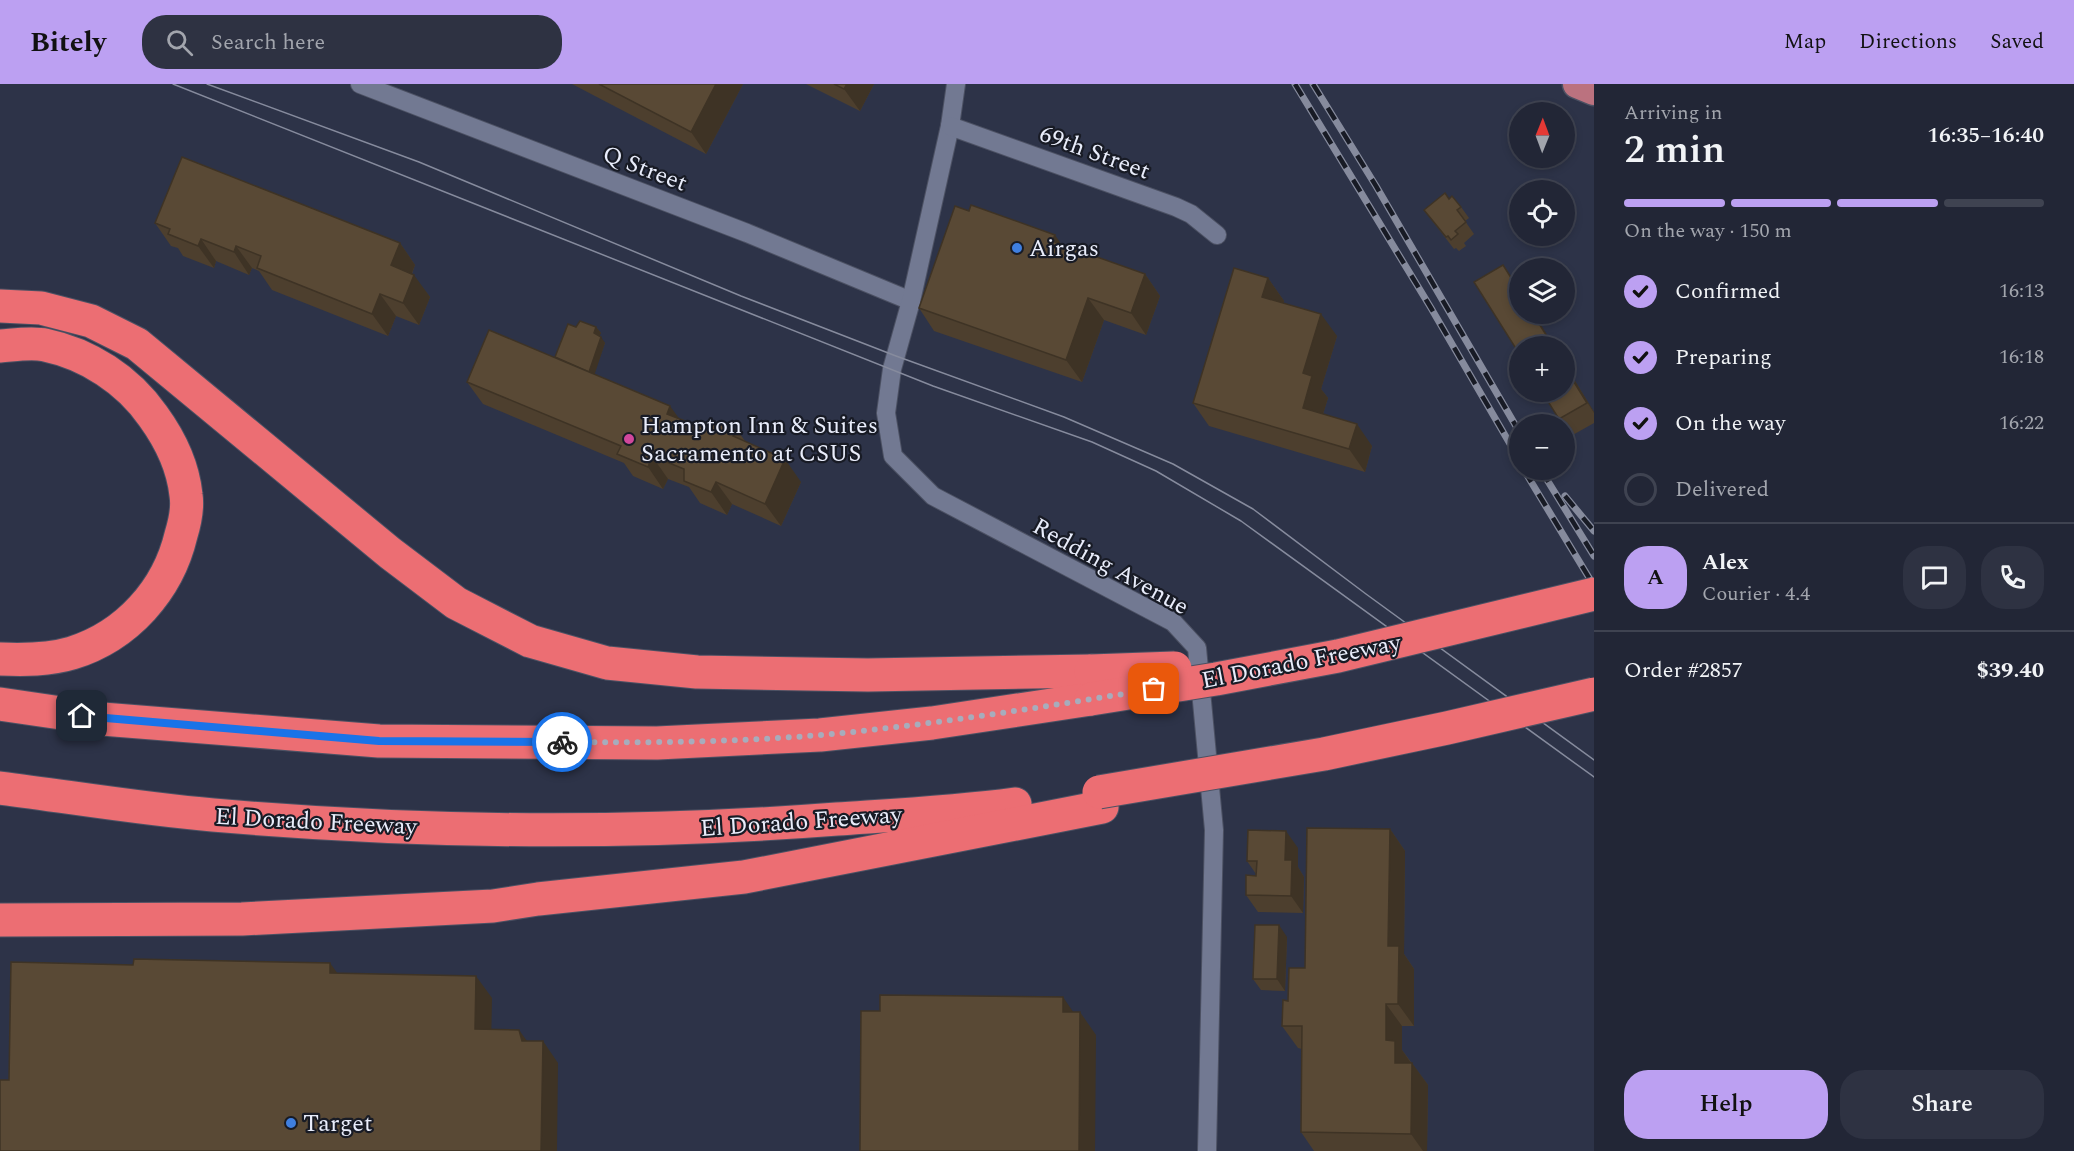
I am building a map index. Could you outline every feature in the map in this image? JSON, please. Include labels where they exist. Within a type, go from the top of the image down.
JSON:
[{"type":"highway","points":[[0,306],[41,308],[91,321],[137,344],[390,553],[456,603],[530,640],[608,663],[697,672],[868,675],[1091,685]]},
{"type":"highway","points":[[0,345],[44,344],[66,351],[98,365],[127,386],[143,402],[164,431],[178,463],[186,497],[185,520],[177,553],[162,584],[140,611],[123,627],[94,644],[72,653],[50,658],[0,659]]},
{"type":"highway","name":"El Dorado Freeway","points":[[1091,685],[1220,666],[1338,656],[1594,594]]},
{"type":"highway","points":[[0,704],[102,719],[379,741],[657,743],[820,735],[932,723],[1091,685]]},
{"type":"highway","points":[[0,920],[242,919],[493,906],[744,877],[1101,799],[1447,729],[1594,694]]},
{"type":"highway","name":"El Dorado Freeway","points":[[0,788],[212,815],[442,828],[642,829],[778,824],[1101,799]]},
{"type":"highway","points":[[0,805],[115,804]]},
{"type":"main road","points":[[1577,84],[1594,91]]},
{"type":"street","name":"Q Street","points":[[360,84],[747,233],[911,301]]},
{"type":"street","points":[[911,301],[950,126],[956,84]]},
{"type":"street","name":"69th Street","points":[[950,126],[1176,207],[1198,218],[1217,235]]},
{"type":"street","name":"Redding Avenue","points":[[911,301],[892,369],[886,413],[893,456],[933,496],[1173,622],[1197,648],[1214,831],[1207,1151]]},
{"type":"building","points":[[599,84],[716,84],[691,132]]},
{"type":"building","points":[[834,84],[847,84],[844,89]]},
{"type":"building","points":[[182,157],[400,243],[391,265],[414,275],[403,303],[380,294],[372,314],[257,268],[261,256],[236,246],[234,252],[201,239],[198,246],[168,234],[170,229],[155,223]]},
{"type":"building","points":[[1445,193],[1449,199],[1452,196],[1461,207],[1457,210],[1466,222],[1455,231],[1458,234],[1451,240],[1424,210]]},
{"type":"building","points":[[971,205],[1055,235],[1052,241],[1145,274],[1131,313],[1088,298],[1066,360],[919,308],[955,206],[969,211]]},
{"type":"building","points":[[1503,265],[1509,275],[1509,324],[1539,324],[1547,336],[1509,338],[1474,282]]},
{"type":"building","points":[[1234,268],[1268,278],[1262,297],[1321,314],[1303,373],[1312,376],[1303,408],[1357,424],[1349,449],[1193,403]]},
{"type":"building","points":[[580,321],[596,327],[594,333],[601,337],[589,372],[555,357],[568,324],[576,327]]},
{"type":"building","name":"Hampton Inn & Suites Sacramento at CSUS","points":[[489,330],[670,406],[667,414],[708,430],[712,421],[738,431],[733,436],[785,459],[765,504],[716,482],[711,492],[684,481],[684,469],[652,456],[648,467],[617,454],[621,446],[467,382]]},
{"type":"building","points":[[1575,384],[1587,403],[1568,414],[1556,414],[1548,402],[1575,402]]},
{"type":"building","points":[[1307,828],[1390,829],[1388,946],[1399,946],[1398,1004],[1386,1004],[1386,1040],[1395,1041],[1395,1063],[1412,1063],[1411,1134],[1301,1132],[1302,1026],[1282,1026],[1283,1000],[1288,1001],[1289,968],[1305,968]]},
{"type":"building","points":[[1248,830],[1286,831],[1285,860],[1292,860],[1291,896],[1246,895],[1246,875],[1256,876],[1257,861],[1247,861]]},
{"type":"building","points":[[1255,925],[1279,925],[1277,979],[1253,979]]},
{"type":"building","points":[[134,959],[330,963],[330,973],[476,976],[475,1029],[519,1030],[522,1041],[543,1041],[541,1151],[0,1151],[0,1080],[9,1080],[11,962],[133,965]]},
{"type":"building","points":[[880,995],[1063,997],[1063,1012],[1080,1012],[1079,1151],[860,1151],[861,1011],[880,1011]]},
{"type":"tram line","points":[[173,84],[933,386],[1092,442],[1156,471],[1241,521],[1594,777]]},
{"type":"tram line","points":[[207,84],[419,162],[741,296],[896,356],[1064,417],[1173,464],[1253,509],[1594,760]]},
{"type":"railway","points":[[1295,84],[1431,308],[1509,442]]},
{"type":"railway","points":[[1313,84],[1376,186],[1509,414]]},
{"type":"railway","points":[[1530,480],[1594,586]]},
{"type":"railway","points":[[1547,480],[1594,556]]},
{"type":"railway","points":[[1565,496],[1594,531]]},
{"type":"way so far","points":[[562,742],[657,743],[820,735],[932,723],[1154,689]]},
{"type":"place","name":"Airgas","points":[[1017,248]]},
{"type":"place","name":"Hampton Inn & Suites Sacramento at CSUS","points":[[629,439]]},
{"type":"place","name":"Target","points":[[291,1123]]},
{"type":"route","points":[[82,716],[379,741],[562,742]]}]
